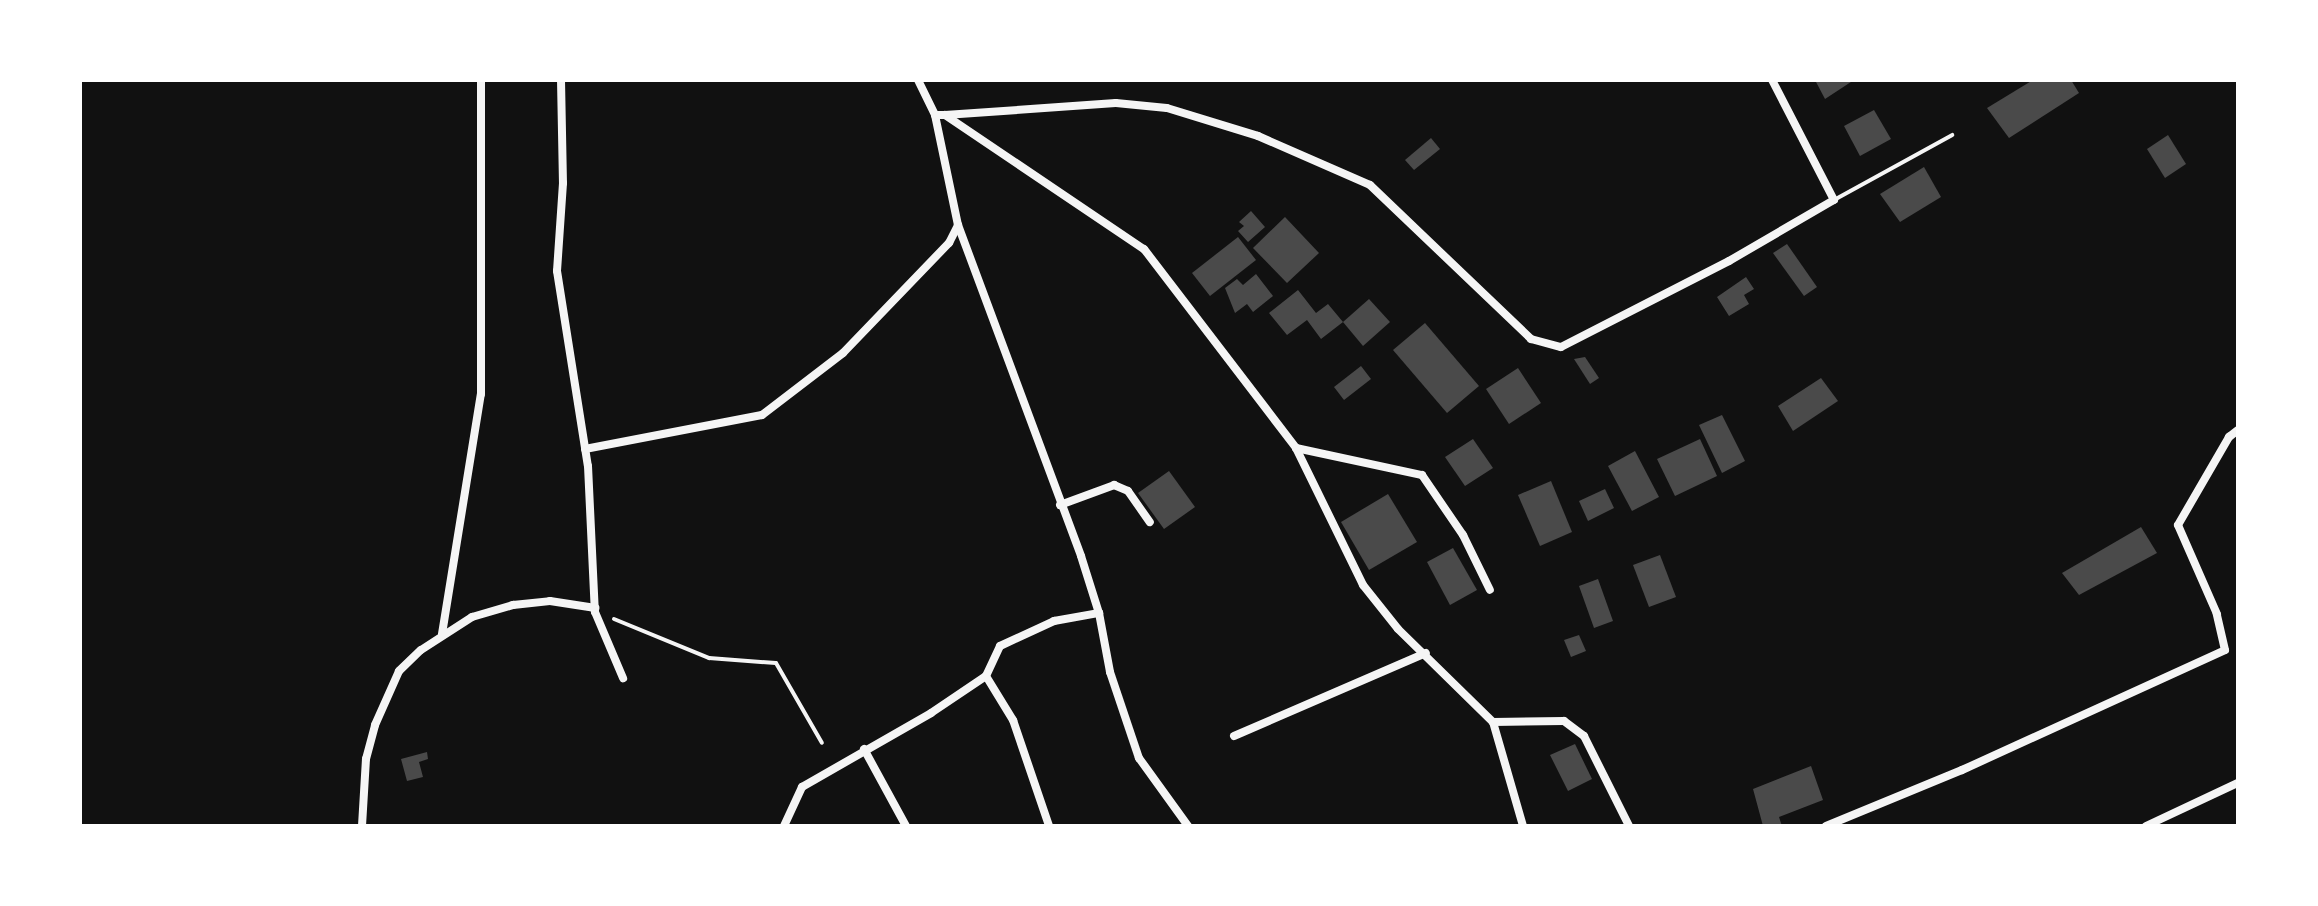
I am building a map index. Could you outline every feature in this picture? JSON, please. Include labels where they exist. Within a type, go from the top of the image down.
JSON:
[{"type":"street","points":[[442,634],[481,394],[481,80]]},
{"type":"street","points":[[561,80],[562,184],[557,271],[586,450],[595,610],[623,678]]},
{"type":"street","points":[[918,80],[934,115],[958,225],[1099,613],[1110,672],[1139,758],[1188,826]]},
{"type":"street","points":[[934,115],[1116,103],[1167,108],[1258,136],[1370,184],[1532,339],[1561,347],[1729,261],[1834,200],[1772,80]]},
{"type":"street","points":[[945,114],[1144,248],[1296,448],[1363,585],[1398,629],[1493,722],[1524,826]]},
{"type":"street","points":[[586,450],[762,416],[843,353],[949,243],[958,225]]},
{"type":"street","points":[[2225,650],[2217,614],[2178,526],[2229,437],[2238,430]]},
{"type":"street","points":[[1296,448],[1422,476],[1463,536],[1490,590]]},
{"type":"street","points":[[1060,505],[1114,485],[1128,491],[1150,522]]},
{"type":"street","points":[[362,826],[366,760],[384,698],[400,671],[442,634],[472,617],[513,605],[550,601],[595,610]]},
{"type":"street","points":[[784,826],[802,787],[932,713],[986,676],[1000,646],[1054,621],[1099,613]]},
{"type":"street","points":[[1826,826],[1962,770],[2238,642]]},
{"type":"street","points":[[1234,736],[1426,653]]},
{"type":"street","points":[[986,676],[1012,720],[1049,826]]},
{"type":"street","points":[[1493,722],[1564,721],[1584,736],[1629,826]]},
{"type":"street","points":[[864,749],[906,826]]},
{"type":"street","points":[[2146,826],[2238,783]]},
{"type":"lane","points":[[1834,200],[1952,135]]},
{"type":"path","points":[[595,610],[709,658],[776,663],[822,743]]},
{"type":"building","points":[[1815,80],[1854,80],[1825,99]]},
{"type":"building","points":[[2033,80],[2071,80],[2079,93],[2009,138],[1987,108]]},
{"type":"building","points":[[1874,110],[1891,139],[1860,156],[1844,126]]},
{"type":"building","points":[[2168,135],[2186,164],[2165,178],[2147,149]]},
{"type":"building","points":[[1431,138],[1440,149],[1414,170],[1405,160]]},
{"type":"building","points":[[1924,167],[1941,197],[1900,222],[1880,194]]},
{"type":"building","points":[[1251,211],[1265,227],[1248,242],[1238,231],[1244,226],[1239,222]]},
{"type":"building","points":[[1285,217],[1319,253],[1287,283],[1253,248]]},
{"type":"building","points":[[1238,237],[1256,260],[1210,296],[1192,273]]},
{"type":"building","points":[[1787,244],[1817,287],[1804,296],[1773,253]]},
{"type":"building","points":[[1256,274],[1273,296],[1253,312],[1247,304],[1235,313],[1225,288],[1237,279],[1243,285]]},
{"type":"building","points":[[1746,277],[1754,289],[1744,295],[1749,304],[1729,316],[1717,297]]},
{"type":"building","points":[[1298,290],[1316,313],[1328,304],[1343,322],[1321,339],[1307,320],[1287,335],[1269,313]]},
{"type":"building","points":[[1369,299],[1390,322],[1363,346],[1343,322]]},
{"type":"building","points":[[1425,323],[1479,386],[1447,413],[1393,350]]},
{"type":"building","points":[[1585,357],[1599,378],[1590,384],[1574,359]]},
{"type":"building","points":[[1361,366],[1371,379],[1344,400],[1334,387]]},
{"type":"building","points":[[1518,368],[1541,403],[1509,424],[1486,389]]},
{"type":"building","points":[[1821,378],[1838,401],[1793,431],[1778,406]]},
{"type":"building","points":[[1722,415],[1745,461],[1722,473],[1699,425]]},
{"type":"building","points":[[1473,439],[1493,468],[1465,486],[1445,457]]},
{"type":"building","points":[[1700,439],[1717,476],[1675,496],[1657,459]]},
{"type":"building","points":[[1635,451],[1659,497],[1632,511],[1608,466]]},
{"type":"building","points":[[1169,471],[1195,507],[1164,529],[1138,493]]},
{"type":"building","points":[[1551,481],[1572,532],[1540,546],[1518,495]]},
{"type":"building","points":[[1605,489],[1614,508],[1588,521],[1579,501]]},
{"type":"building","points":[[1388,494],[1417,542],[1369,570],[1341,522]]},
{"type":"building","points":[[2141,527],[2157,553],[2079,595],[2062,573]]},
{"type":"building","points":[[1453,548],[1477,590],[1450,605],[1427,562]]},
{"type":"building","points":[[1660,555],[1676,597],[1649,607],[1633,565]]},
{"type":"building","points":[[1598,579],[1613,621],[1594,628],[1579,586]]},
{"type":"building","points":[[1579,635],[1586,651],[1571,657],[1564,640]]},
{"type":"building","points":[[1575,744],[1592,779],[1568,791],[1550,755]]},
{"type":"building","points":[[427,752],[428,759],[419,762],[423,777],[407,781],[401,759]]},
{"type":"building","points":[[1811,766],[1823,800],[1779,817],[1782,826],[1763,826],[1753,789]]}]
